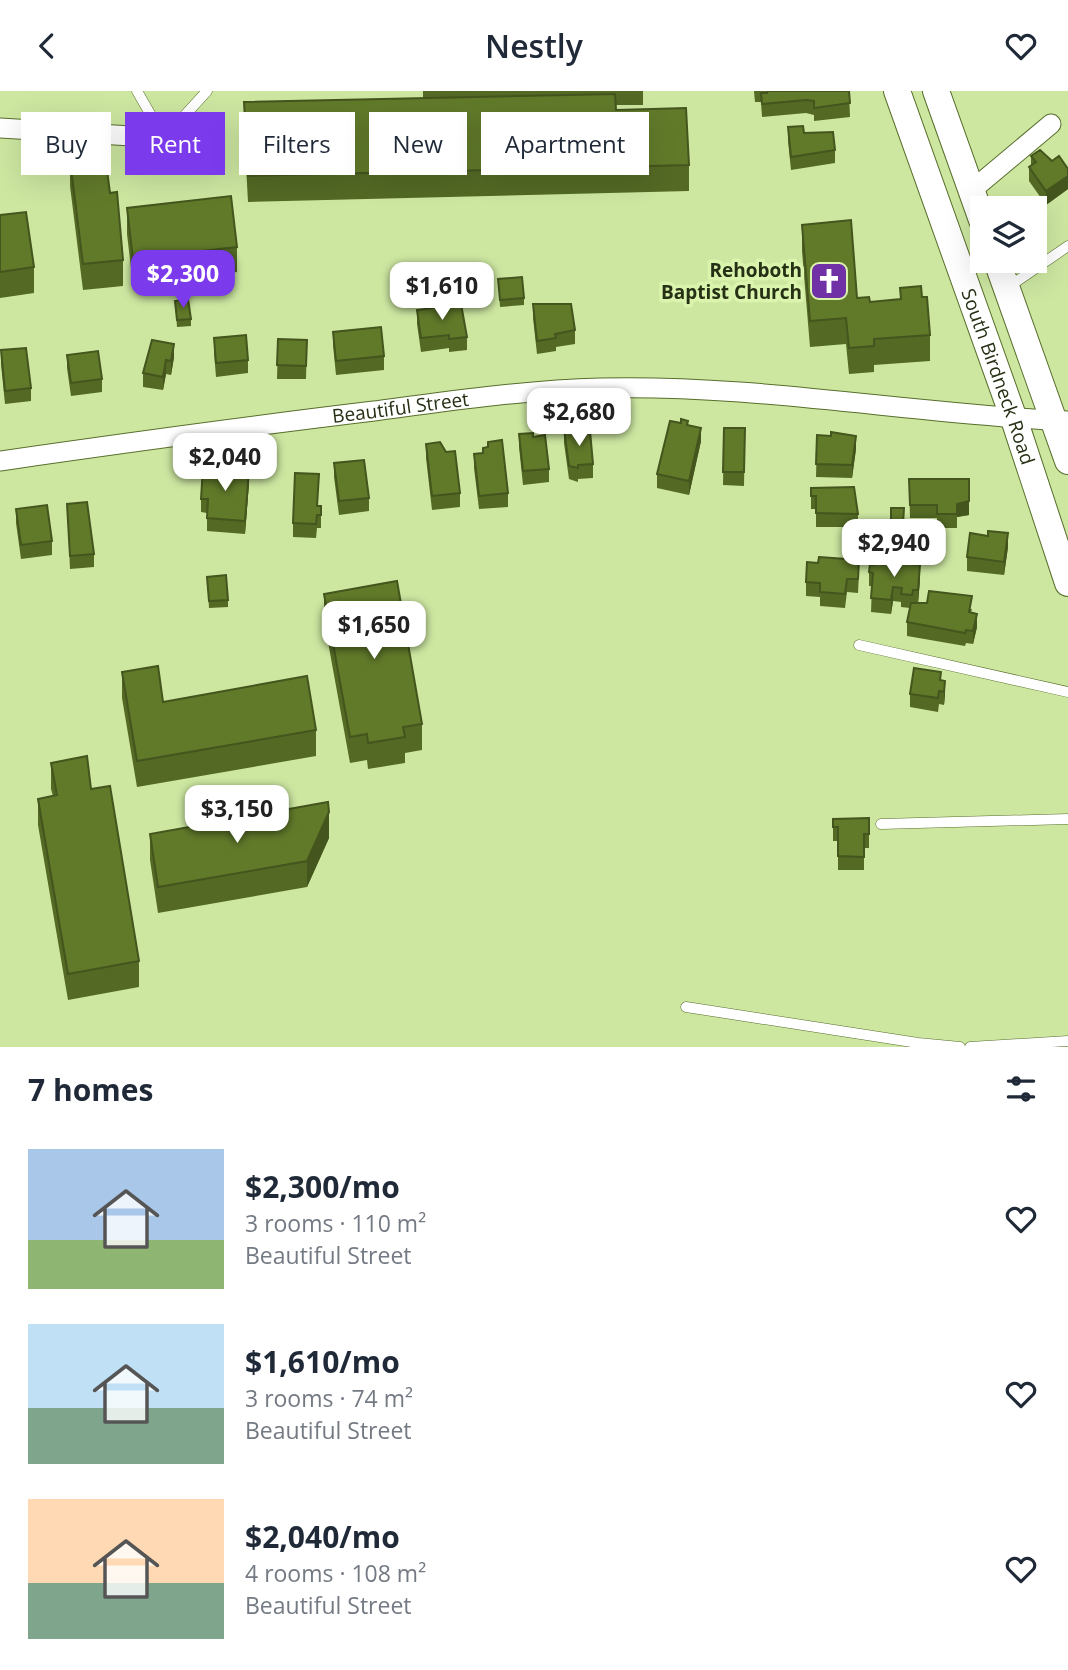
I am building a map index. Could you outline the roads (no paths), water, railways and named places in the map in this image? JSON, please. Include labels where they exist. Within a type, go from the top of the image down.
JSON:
[{"type":"main road","name":"South Birdneck Road","points":[[897,91],[1014,419],[1068,583]]},
{"type":"main road","points":[[936,91],[973,196]]},
{"type":"main road","name":"South Birdneck Road","points":[[1001,273],[1061,421],[1068,461]]},
{"type":"street","points":[[971,191],[1051,124]]},
{"type":"street","points":[[0,128],[125,136]]},
{"type":"street","name":"Beautiful Street","points":[[0,461],[203,431],[460,400],[598,388],[718,389],[1014,419],[1061,421]]},
{"type":"lane","points":[[137,91],[149,112]]},
{"type":"lane","points":[[188,112],[207,91]]},
{"type":"lane","points":[[1007,288],[1068,246]]},
{"type":"lane","points":[[859,645],[1068,692]]},
{"type":"lane","points":[[881,824],[1068,819]]},
{"type":"lane","points":[[687,1007],[918,1044],[960,1047]]},
{"type":"lane","points":[[970,1047],[1068,1041]]},
{"type":"place","name":"Rehoboth Baptist Church","points":[[829,281]]}]
